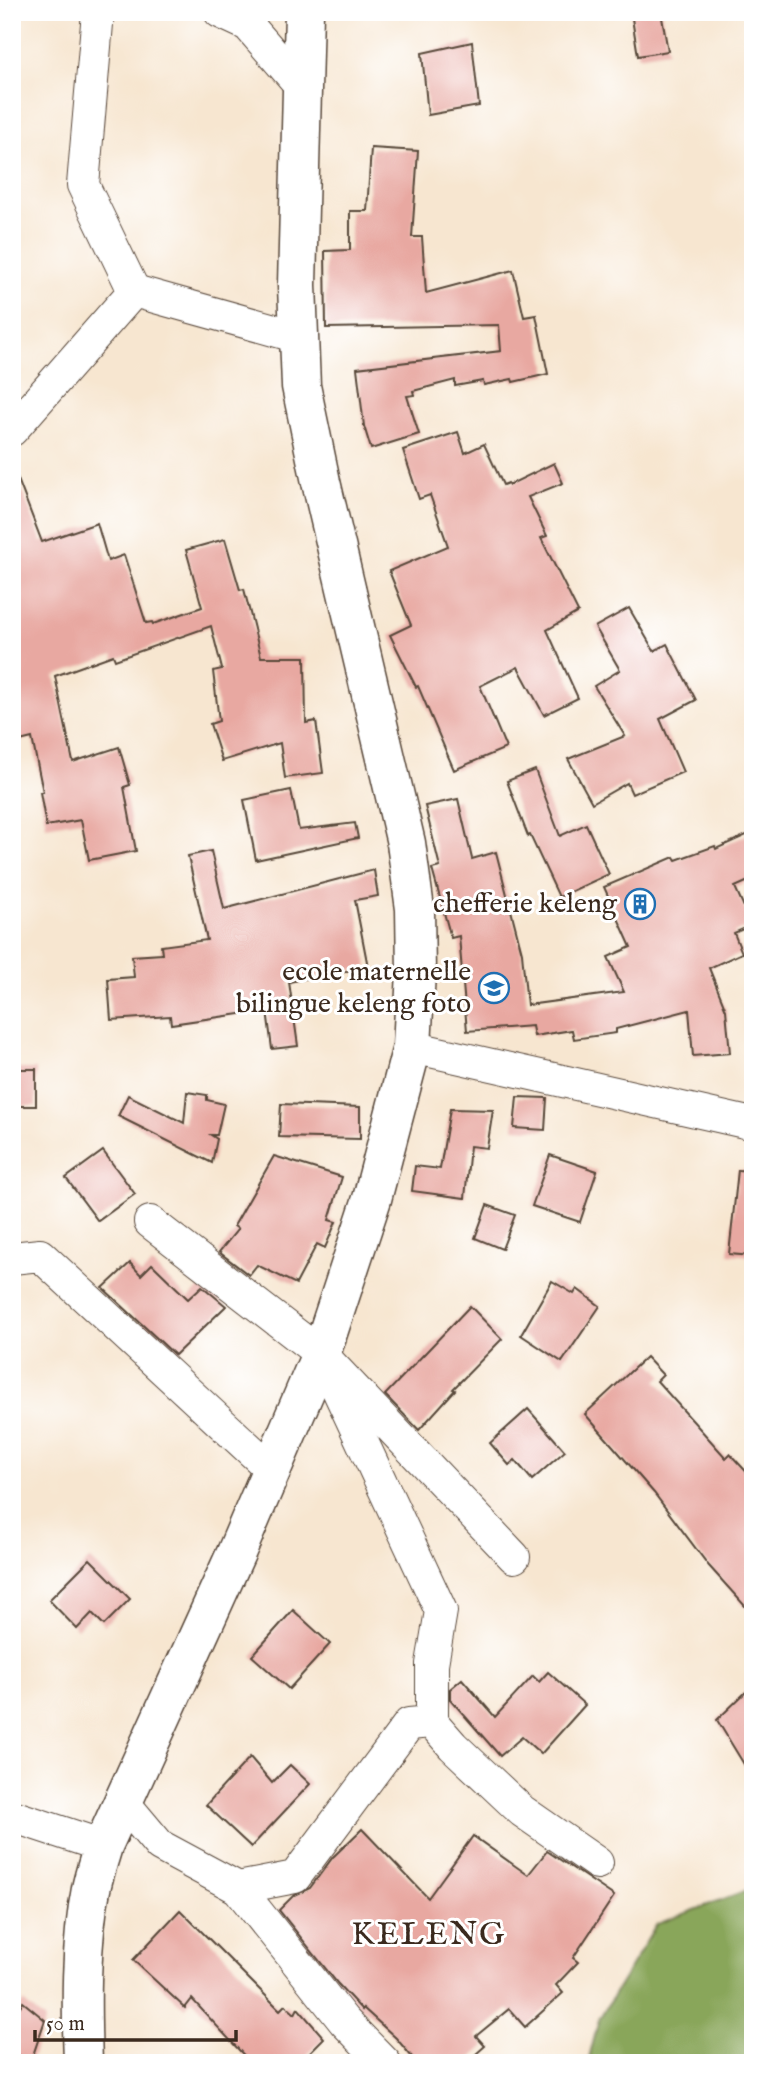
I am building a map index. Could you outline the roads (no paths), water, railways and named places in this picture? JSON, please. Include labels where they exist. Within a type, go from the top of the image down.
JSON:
[{"type":"main road","points":[[83,2063],[81,2011],[85,1937],[91,1888],[103,1846],[272,1470],[321,1354],[372,1199],[411,1047],[416,972],[415,909],[406,844],[318,470],[301,386],[298,248],[304,12]]},
{"type":"street","points":[[98,12],[83,185],[134,290],[299,337]]},
{"type":"street","points":[[220,12],[248,25],[302,86]]},
{"type":"street","points":[[12,430],[134,290]]},
{"type":"street","points":[[411,1047],[753,1124]]},
{"type":"street","points":[[150,1222],[321,1354],[514,1557]]},
{"type":"street","points":[[12,1258],[40,1255],[272,1470]]},
{"type":"street","points":[[321,1354],[441,1611],[432,1664],[432,1722],[453,1746],[522,1811],[597,1863]]},
{"type":"street","points":[[238,1888],[295,1877],[409,1724],[432,1722]]},
{"type":"street","points":[[123,1802],[160,1846],[238,1888],[344,2021],[384,2063]]},
{"type":"street","points":[[12,1815],[103,1846]]},
{"type":"place","name":"chefferie keleng","points":[[640,904]]},
{"type":"place","name":"ecole maternelle bilingue keleng foto","points":[[494,988]]},
{"type":"district","name":"KELENG","points":[[429,1935]]}]
